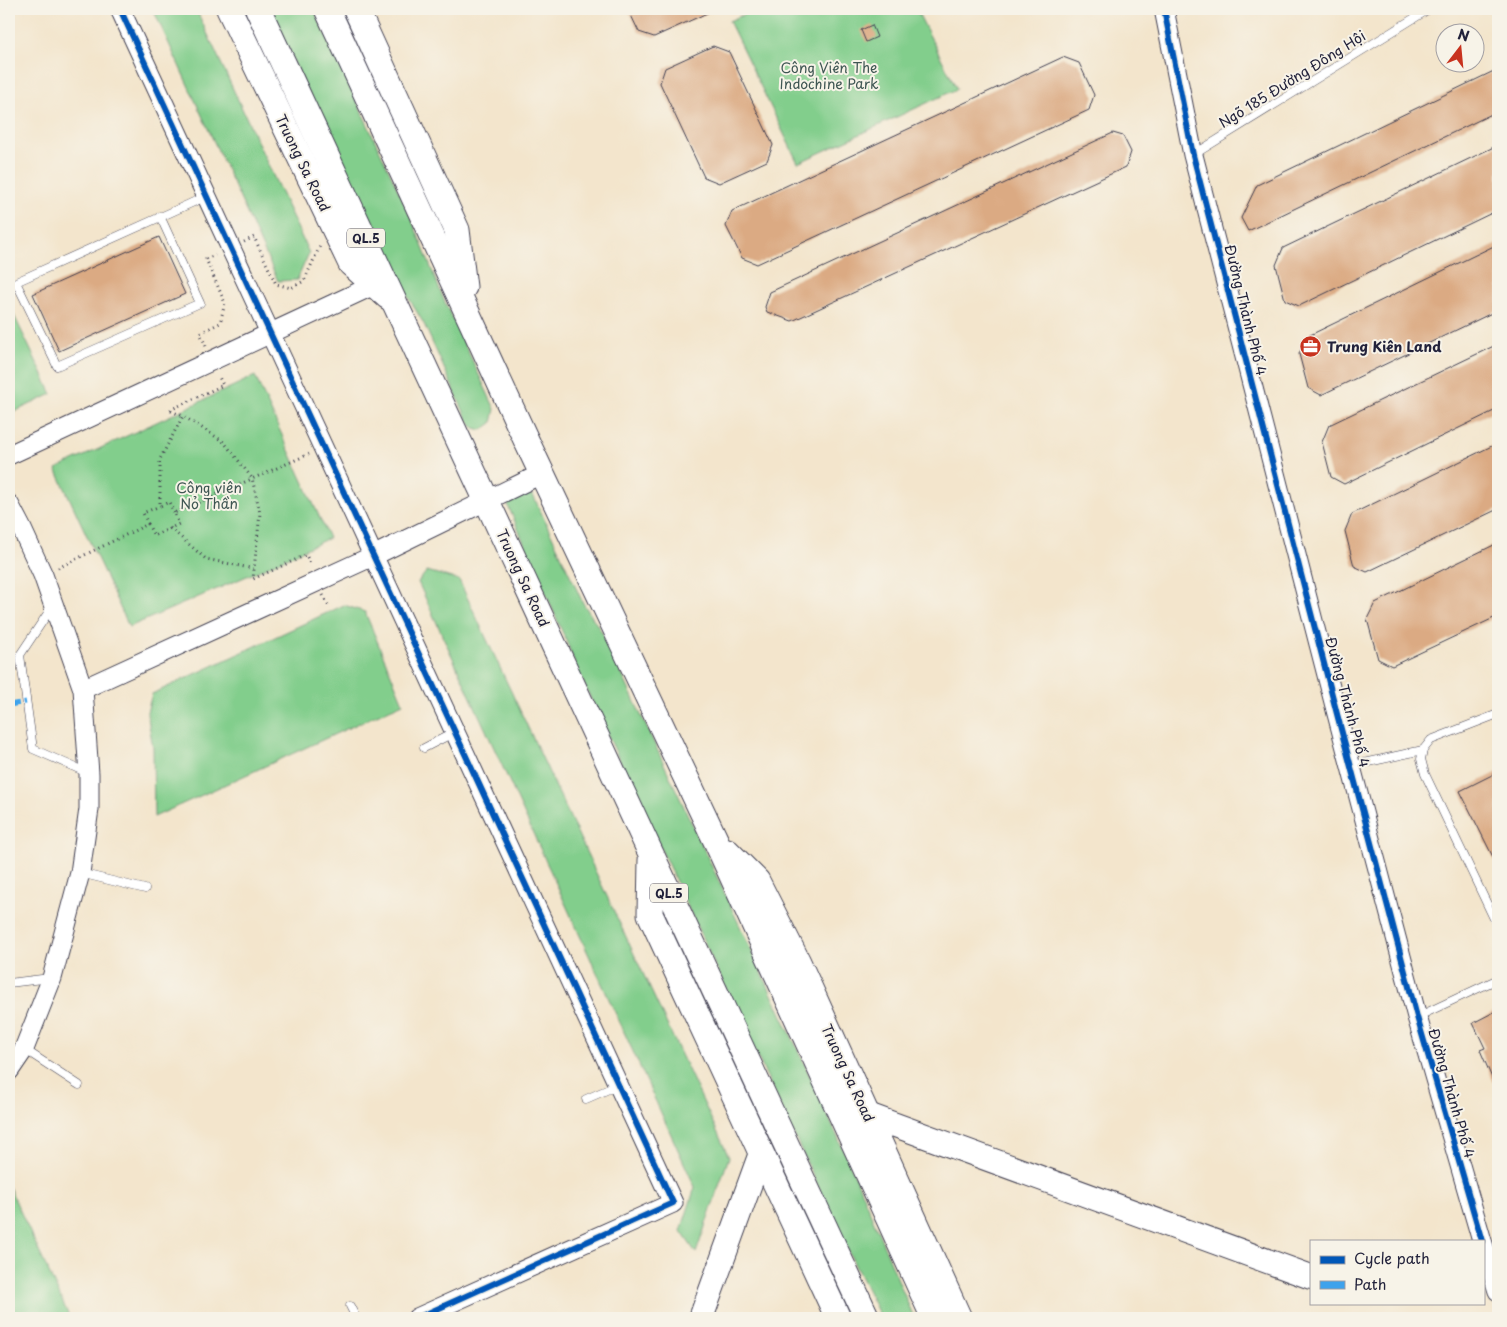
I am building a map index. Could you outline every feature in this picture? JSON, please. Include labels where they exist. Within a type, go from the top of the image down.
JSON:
[{"type":"highway","name":"Truong Sa Road","points":[[230,9],[351,264],[396,303]]},
{"type":"highway","name":"Truong Sa Road","points":[[258,9],[866,1318]]},
{"type":"highway","name":"Truong Sa Road","points":[[328,9],[527,442],[716,841],[934,1318]]},
{"type":"highway","name":"Truong Sa Road","points":[[356,9],[457,230],[466,307]]},
{"type":"highway","points":[[398,162],[421,151]]},
{"type":"highway","points":[[312,182],[335,172]]},
{"type":"highway","name":"Truong Sa Road","points":[[716,841],[757,881],[798,962],[959,1318]]},
{"type":"highway","name":"Truong Sa Road","points":[[651,853],[650,914],[838,1318]]},
{"type":"main road","points":[[868,1115],[1310,1277]]},
{"type":"main road","points":[[701,1318],[762,1153]]},
{"type":"street","points":[[120,9],[673,1203],[417,1318]]},
{"type":"street","name":"Đường Thành Phố 4","points":[[1164,9],[1195,162],[1351,766],[1417,1017],[1482,1240]]},
{"type":"street","points":[[9,455],[374,285]]},
{"type":"street","points":[[83,689],[373,556],[543,474]]},
{"type":"street","points":[[9,504],[22,527],[43,575],[83,689],[89,774],[89,809],[80,873],[52,978],[24,1048],[9,1071]]},
{"type":"street","name":"Đường Thành Phố 4","points":[[1484,1245],[1498,1291]]},
{"type":"lane","name":"Ngõ 185 Đường Đông Hội","points":[[1195,162],[1429,9]]},
{"type":"lane","points":[[160,216],[200,302],[57,366],[16,282],[160,216],[207,196]]},
{"type":"lane","points":[[54,605],[20,655],[32,749],[89,774]]},
{"type":"lane","points":[[1498,714],[1431,740],[1423,750],[1421,759],[1425,774],[1498,928]]},
{"type":"lane","points":[[424,748],[455,732]]},
{"type":"lane","points":[[1351,766],[1423,750]]},
{"type":"lane","points":[[80,873],[145,889]]},
{"type":"lane","points":[[9,983],[52,978]]},
{"type":"lane","points":[[1417,1017],[1498,979]]},
{"type":"lane","points":[[24,1048],[79,1085]]},
{"type":"lane","points":[[586,1099],[618,1085]]},
{"type":"lane","points":[[350,1306],[356,1318]]},
{"type":"path","points":[[321,244],[304,281],[291,288],[276,284],[254,238],[206,259],[225,303],[220,323],[200,333],[222,385],[170,410],[224,442],[252,478],[260,513],[253,578],[306,555],[329,607]]},
{"type":"path","points":[[160,506],[160,459],[183,416]]},
{"type":"path","points":[[174,513],[323,447]]},
{"type":"path","points":[[169,502],[179,524],[154,536],[144,514],[160,506],[169,502]]},
{"type":"path","points":[[43,575],[148,524]]},
{"type":"path","points":[[170,528],[206,559],[255,569]]},
{"type":"green space","points":[[153,9],[196,9],[309,253],[297,280],[278,281]]},
{"type":"green space","points":[[269,9],[314,9],[412,220],[443,298],[495,409],[492,423],[482,430],[474,428],[468,421],[424,324],[383,254]]},
{"type":"green space","name":"Công Viên The Indochine Park","points":[[756,9],[916,9],[957,89],[798,163],[729,21]]},
{"type":"green space","points":[[9,305],[52,394],[14,412],[9,407]]},
{"type":"green space","name":"Công viên Nỏ Thần","points":[[255,376],[329,538],[129,627],[56,469]]},
{"type":"green space","points":[[525,490],[534,497],[583,603],[603,634],[798,1050],[852,1169],[914,1318],[881,1318],[850,1255],[576,667],[509,508],[507,500]]},
{"type":"green space","points":[[427,571],[459,580],[729,1157],[696,1253],[681,1231],[695,1187],[418,582]]},
{"type":"green space","points":[[344,605],[365,612],[403,703],[154,817],[153,748],[147,712],[152,694]]},
{"type":"green space","points":[[9,1187],[70,1318],[9,1318]]},
{"type":"building","points":[[628,9],[716,9],[654,37],[639,32]]},
{"type":"building","points":[[872,25],[877,37],[866,42],[861,30]]},
{"type":"building","points":[[713,46],[729,52],[773,145],[767,161],[719,183],[704,177],[660,83],[665,68]]},
{"type":"building","points":[[1063,57],[1079,63],[1094,95],[1089,110],[757,264],[742,258],[726,226],[732,211]]},
{"type":"building","points":[[1498,69],[1498,111],[1248,231],[1241,218],[1257,185]]},
{"type":"building","points":[[1113,133],[1123,136],[1131,152],[1126,167],[792,321],[767,312],[765,307],[770,292]]},
{"type":"building","points":[[1498,145],[1498,210],[1299,306],[1285,300],[1276,265],[1283,248]]},
{"type":"building","points":[[159,237],[185,294],[59,351],[33,294]]},
{"type":"building","points":[[1498,244],[1498,310],[1321,395],[1308,388],[1299,354],[1306,337]]},
{"type":"building","points":[[1498,344],[1498,409],[1344,484],[1331,477],[1322,442],[1329,425]]},
{"type":"building","points":[[1498,443],[1498,509],[1367,572],[1354,566],[1345,531],[1352,514]]},
{"type":"building","points":[[1498,543],[1498,616],[1392,666],[1378,659],[1367,619],[1375,603]]},
{"type":"building","points":[[1498,772],[1498,867],[1460,791]]},
{"type":"building","points":[[1498,1010],[1498,1092],[1480,1050],[1485,1048],[1473,1023]]},
{"type":"marked path","points":[[9,705],[26,702]]},
{"type":"cycle path","points":[[120,9],[673,1203],[417,1318]]},
{"type":"cycle path","points":[[1164,9],[1193,155],[1337,714],[1417,1017],[1482,1240]]},
{"type":"place","name":"Trung Kiên Land","points":[[1311,346]]}]
